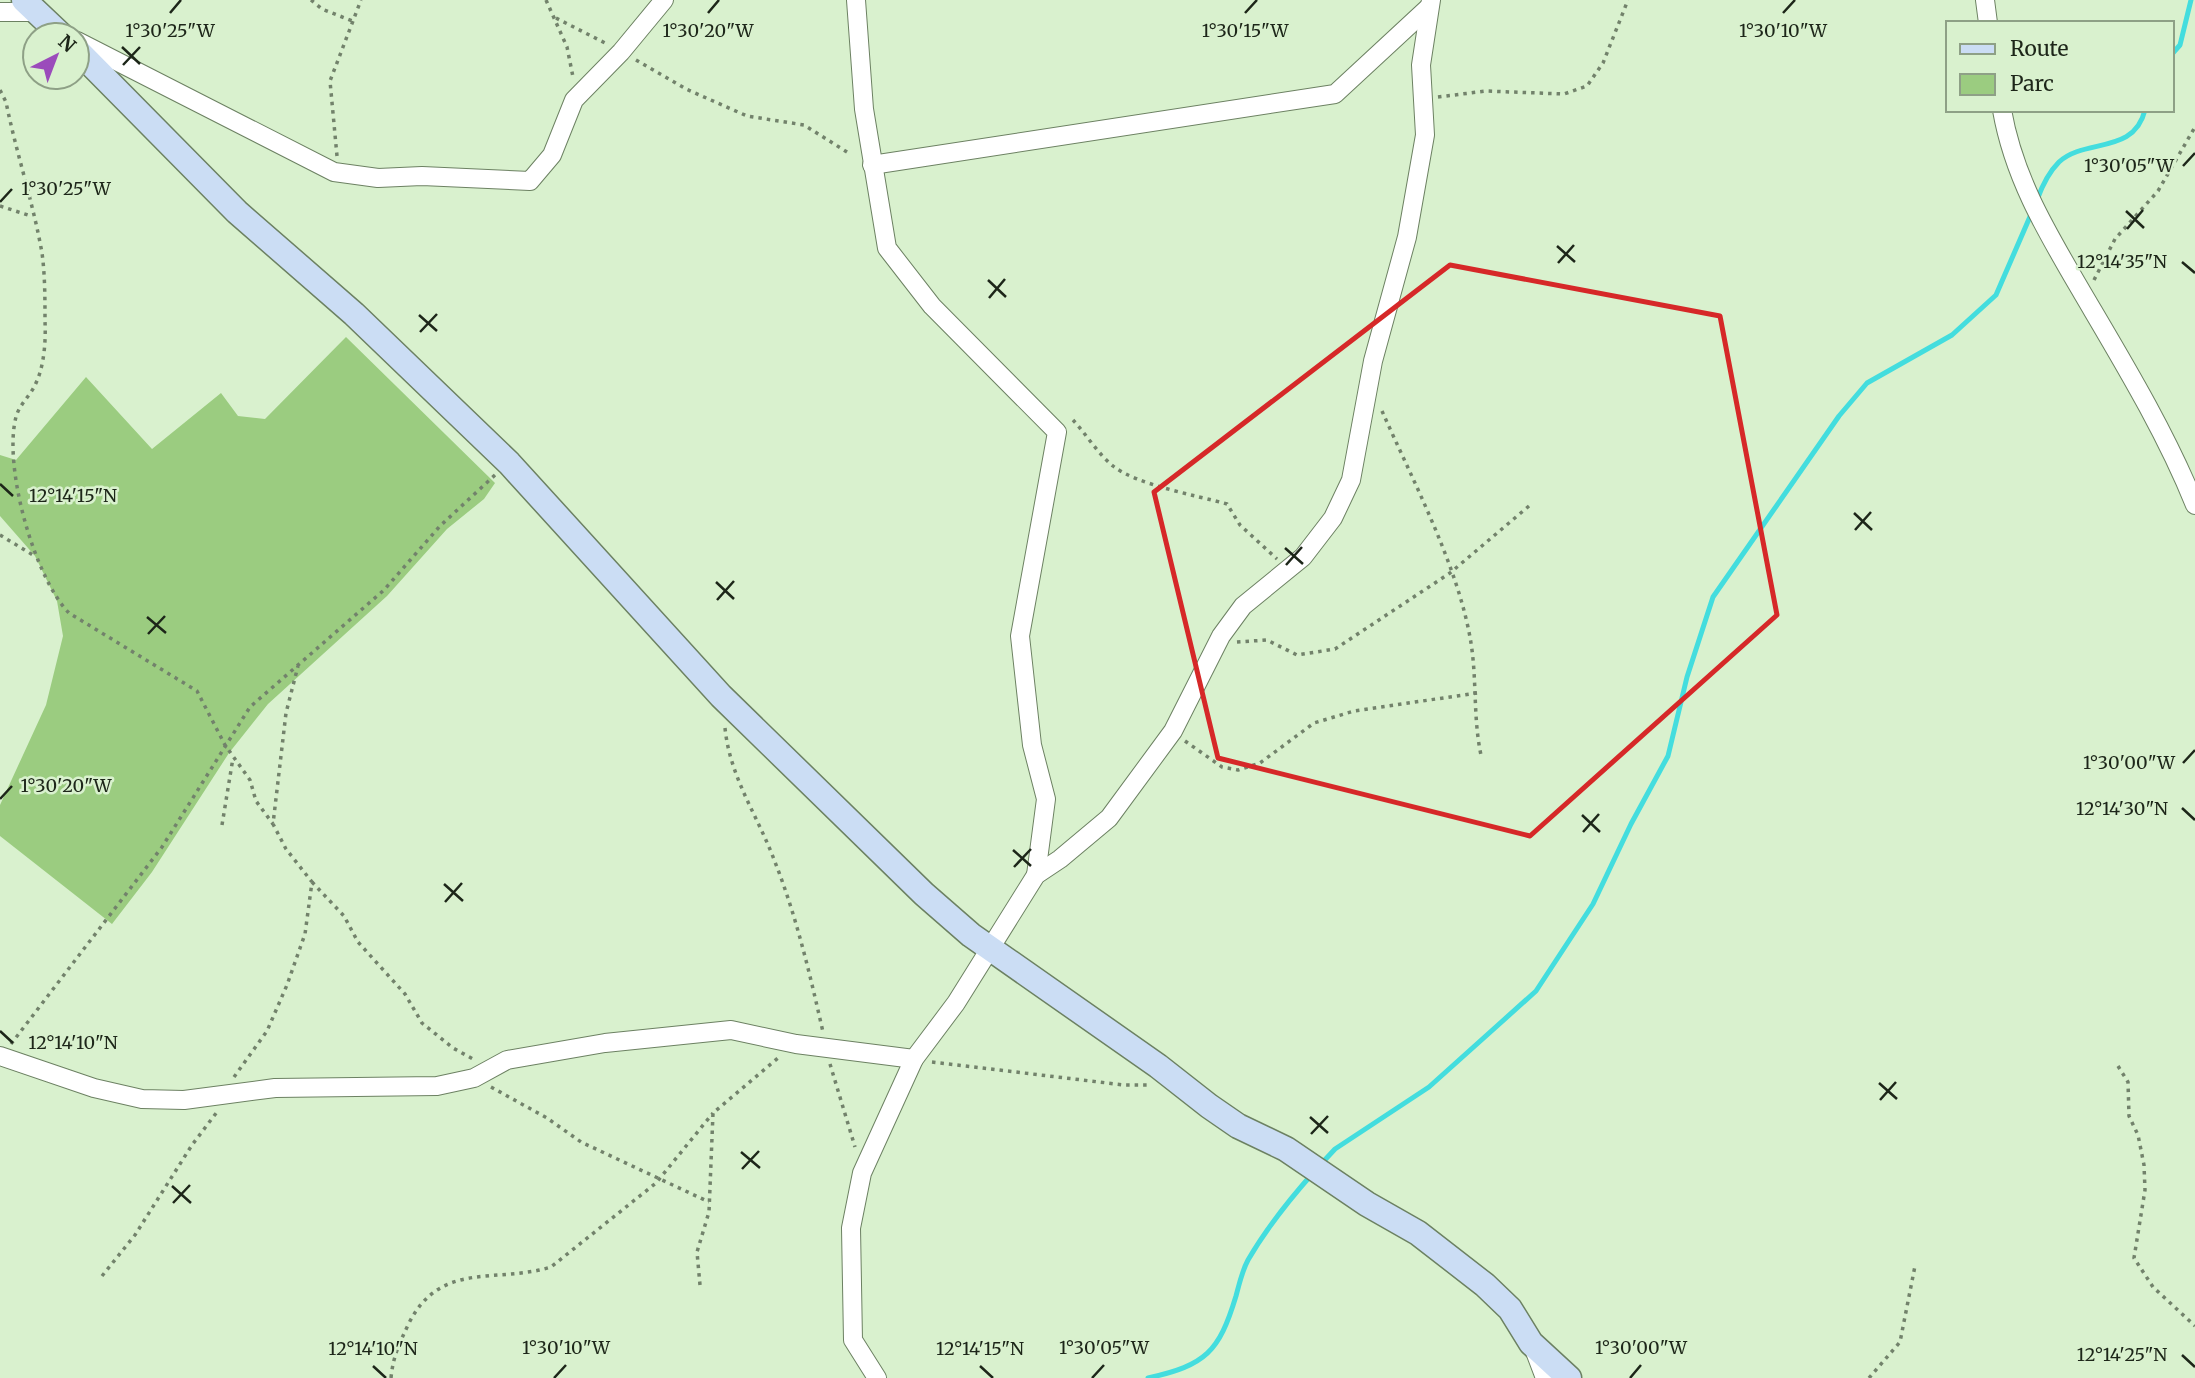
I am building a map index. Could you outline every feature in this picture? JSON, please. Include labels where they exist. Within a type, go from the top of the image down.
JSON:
[{"type":"street","points":[[91,48],[334,172],[378,178],[422,176],[530,181],[552,155],[574,100],[621,52],[664,0]]},
{"type":"street","points":[[856,0],[872,165],[887,248],[932,306],[1057,432],[1020,636],[1032,745],[1046,799],[1036,876]]},
{"type":"street","points":[[1985,0],[1988,21]]},
{"type":"street","points":[[872,165],[1335,94],[1430,3]]},
{"type":"street","points":[[877,1378],[853,1340],[851,1228],[862,1172],[914,1059],[956,1003],[1036,876],[1109,818],[1172,731],[1214,648],[1243,606],[1303,556],[1333,518],[1351,480],[1370,377],[1407,237],[1425,135],[1422,65],[1430,3]]},
{"type":"street","points":[[0,12],[30,6],[48,21]]},
{"type":"street","points":[[91,64],[237,212],[354,314],[509,463],[721,696],[924,894],[991,947],[1238,1126],[1286,1149],[1367,1204],[1418,1233],[1501,1301],[1531,1343],[1569,1378]]},
{"type":"street","points":[[2002,112],[2008,144],[2032,206],[2160,429],[2195,505]]},
{"type":"street","points":[[1,1056],[94,1088],[142,1098],[184,1100],[275,1088],[437,1086],[474,1078],[507,1060],[605,1043],[731,1030],[796,1044],[914,1059]]},
{"type":"street","points":[[1531,1343],[1545,1378]]},
{"type":"path","points":[[312,0],[322,9],[355,22]]},
{"type":"path","points":[[334,172],[337,153],[333,134],[330,82],[355,22],[361,0]]},
{"type":"path","points":[[547,0],[567,47],[574,100]]},
{"type":"path","points":[[1423,97],[1486,91],[1564,94],[1587,86],[1603,63],[1628,0]]},
{"type":"path","points":[[556,18],[685,89],[747,116],[804,125],[847,152]]},
{"type":"path","points":[[0,90],[6,102],[42,253],[46,326],[36,383],[16,415],[13,442],[22,512],[35,556],[57,601],[69,613],[197,691],[225,745],[250,780],[256,801],[273,824],[286,849],[312,883],[344,916],[358,942],[405,994],[422,1023],[465,1056],[480,1061],[507,1060]]},
{"type":"path","points":[[2085,298],[2115,239],[2158,191],[2195,127]]},
{"type":"path","points":[[0,206],[32,216]]},
{"type":"path","points":[[1370,377],[1450,573],[1471,640],[1477,693],[1474,724],[1481,755]]},
{"type":"path","points":[[1073,420],[1112,465],[1139,481],[1172,487],[1227,504],[1240,525],[1289,568]]},
{"type":"path","points":[[1,1056],[162,847],[250,707],[384,590],[440,526],[509,463]]},
{"type":"path","points":[[1214,648],[1248,639],[1267,640],[1297,655],[1335,649],[1450,573],[1529,506]]},
{"type":"path","points":[[0,535],[35,556]]},
{"type":"path","points":[[273,824],[286,713],[298,665]]},
{"type":"path","points":[[1172,731],[1222,767],[1238,771],[1260,763],[1314,723],[1354,711],[1477,693]]},
{"type":"path","points":[[721,696],[728,755],[775,863],[805,950],[826,1046],[862,1172]]},
{"type":"path","points":[[222,825],[233,758]]},
{"type":"path","points":[[102,1276],[135,1235],[192,1145],[211,1124],[225,1093],[267,1031],[305,934],[312,883]]},
{"type":"path","points":[[391,1378],[393,1355],[415,1312],[434,1289],[459,1279],[551,1267],[659,1180],[713,1113],[747,1081],[796,1044]]},
{"type":"path","points":[[914,1059],[1124,1085],[1152,1086],[1172,1076]]},
{"type":"path","points":[[2118,1066],[2128,1082],[2129,1116],[2138,1135],[2144,1165],[2145,1190],[2134,1258],[2153,1287],[2195,1326]]},
{"type":"path","points":[[474,1078],[547,1118],[582,1142],[709,1202]]},
{"type":"path","points":[[700,1285],[696,1252],[709,1202],[713,1113]]},
{"type":"path","points":[[1870,1378],[1900,1342],[1915,1266]]},
{"type":"highlighted area","points":[[1450,265],[1720,316],[1777,615],[1530,836],[1218,758],[1154,492]]},
{"type":"green space","points":[[346,337],[495,483],[484,499],[447,529],[387,596],[268,704],[229,753],[152,872],[112,924],[0,836],[0,805],[46,705],[63,636],[57,601],[35,556],[0,516],[0,455],[16,460],[86,377],[152,449],[221,393],[238,416],[265,419]]},
{"type":"waterway","points":[[2174,52],[2180,45],[2191,0]]},
{"type":"waterway","points":[[2037,200],[2046,180],[2059,162],[2082,150],[2108,144],[2131,134],[2144,112]]},
{"type":"waterway","points":[[1322,1163],[1335,1149],[1429,1087],[1536,991],[1593,904],[1631,824],[1668,756],[1687,677],[1713,597],[1839,416],[1867,383],[1952,335],[1996,295],[2032,212]]},
{"type":"waterway","points":[[1148,1378],[1184,1368],[1197,1361],[1216,1343],[1230,1315],[1248,1260],[1278,1215],[1313,1173]]}]
